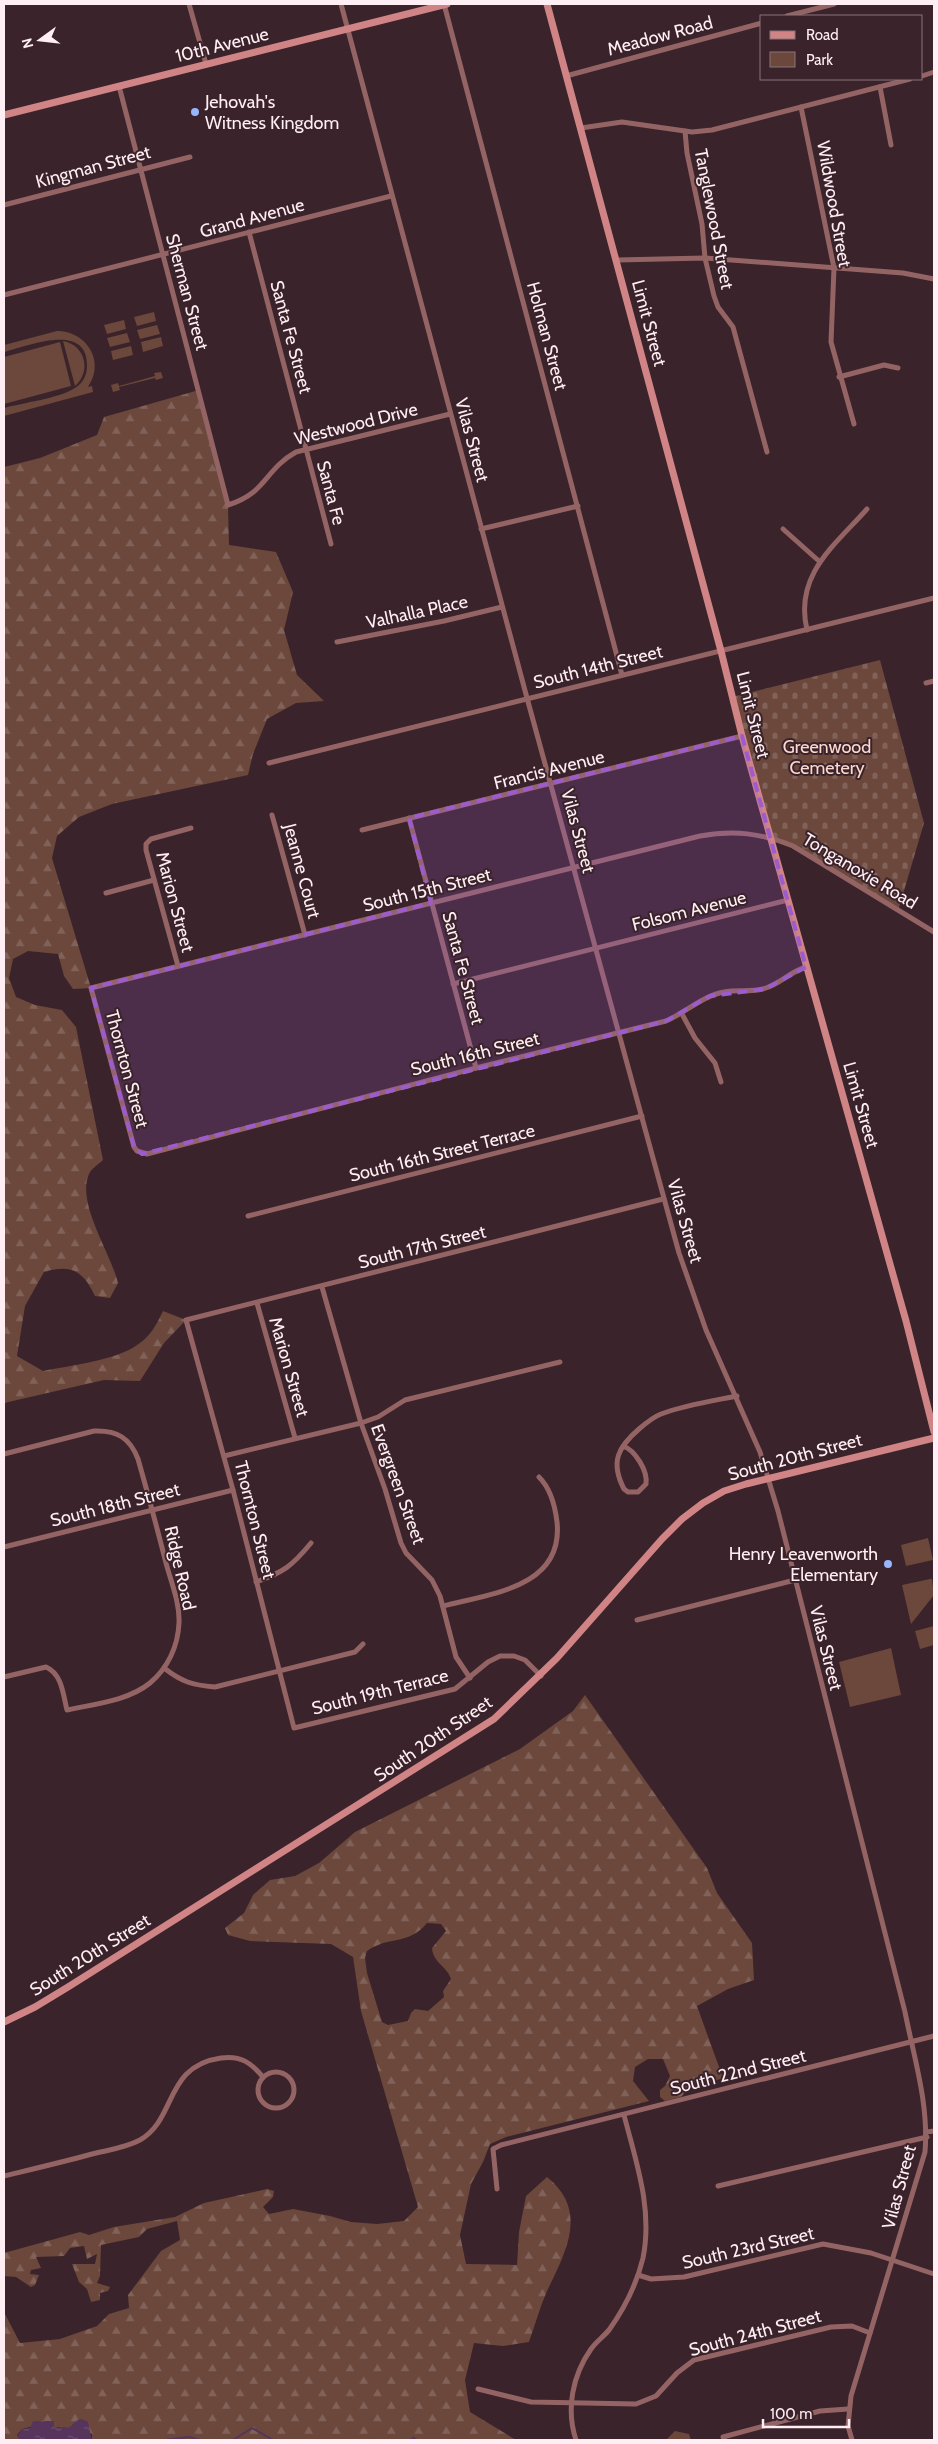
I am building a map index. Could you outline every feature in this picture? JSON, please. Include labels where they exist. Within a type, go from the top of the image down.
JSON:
[{"type":"street","points":[[189,4],[206,64]]},
{"type":"street","name":"Vilas Street","points":[[341,4],[502,607],[664,1199],[697,1306],[720,1364],[737,1396],[768,1478],[905,2012],[920,2082],[927,2134],[922,2166],[870,2332],[860,2358],[848,2409],[848,2426],[852,2440]]},
{"type":"street","name":"10th Avenue","points":[[4,115],[446,4]]},
{"type":"street","name":"Holman Street","points":[[446,4],[622,675]]},
{"type":"street","name":"Limit Street","points":[[547,4],[617,260],[742,736],[906,1321],[934,1432]]},
{"type":"street","points":[[791,15],[834,4]]},
{"type":"street","name":"Meadow Road","points":[[566,76],[760,24]]},
{"type":"street","points":[[581,128],[622,122],[685,131],[712,130],[906,80]]},
{"type":"street","name":"Sherman Street","points":[[120,86],[228,505]]},
{"type":"street","points":[[880,87],[891,146]]},
{"type":"street","name":"Wildwood Street","points":[[802,107],[834,268],[830,334],[854,424]]},
{"type":"street","name":"Tanglewood Street","points":[[685,131],[692,182],[702,224],[705,258],[718,307],[735,334],[767,452]]},
{"type":"street","name":"Kingman Street","points":[[4,205],[190,157]]},
{"type":"street","name":"Grand Avenue","points":[[4,295],[163,256],[391,196]]},
{"type":"street","name":"Santa Fe Street","points":[[250,232],[306,449]]},
{"type":"street","points":[[617,260],[705,258],[904,273],[934,279]]},
{"type":"street","points":[[840,377],[884,365],[898,368]]},
{"type":"street","name":"Westwood Drive","points":[[228,505],[243,501],[255,492],[264,484],[272,470],[282,460],[296,452],[450,414]]},
{"type":"street","name":"Santa Fe","points":[[306,449],[330,544]]},
{"type":"street","points":[[482,529],[578,506]]},
{"type":"street","points":[[807,630],[804,616],[805,593],[812,572],[867,509]]},
{"type":"street","points":[[783,529],[820,562]]},
{"type":"street","name":"South 14th Street","points":[[268,763],[934,598]]},
{"type":"street","name":"Valhalla Place","points":[[337,642],[444,621],[502,607]]},
{"type":"street","points":[[926,683],[934,681]]},
{"type":"street","name":"Francis Avenue","points":[[362,830],[742,736]]},
{"type":"street","name":"Jeanne Court","points":[[272,816],[305,935]]},
{"type":"street","name":"Santa Fe Street","points":[[408,818],[476,1068]]},
{"type":"street","name":"Marion Street","points":[[178,966],[146,844],[151,839],[191,828]]},
{"type":"street","name":"South 15th Street","points":[[91,988],[725,832],[770,837]]},
{"type":"street","name":"Tonganoxie Road","points":[[770,837],[806,854],[934,932]]},
{"type":"street","points":[[106,893],[154,880]]},
{"type":"street","name":"Folsom Avenue","points":[[453,984],[788,900]]},
{"type":"street","name":"South 16th Street","points":[[142,1154],[156,1152],[476,1068],[666,1022],[710,996],[724,992],[765,989],[792,971],[806,967]]},
{"type":"street","name":"Thornton Street","points":[[91,988],[134,1147],[142,1154]]},
{"type":"street","points":[[682,1014],[695,1038],[715,1063],[721,1082]]},
{"type":"street","name":"South 16th Street Terrace","points":[[248,1216],[642,1116]]},
{"type":"street","name":"South 17th Street","points":[[186,1320],[664,1199]]},
{"type":"street","name":"Evergreen Street","points":[[322,1287],[361,1423],[374,1464],[385,1489],[401,1543],[406,1552],[432,1580],[443,1606],[456,1657],[470,1678]]},
{"type":"street","name":"Marion Street","points":[[257,1303],[295,1438]]},
{"type":"street","name":"Thornton Street","points":[[186,1320],[224,1456],[294,1728]]},
{"type":"street","points":[[224,1456],[361,1423],[378,1417],[405,1400],[560,1362]]},
{"type":"street","points":[[623,1446],[628,1448],[640,1463],[647,1479],[644,1487],[638,1492],[628,1492],[624,1489],[617,1468],[617,1458],[623,1446],[647,1422],[660,1414],[737,1396]]},
{"type":"street","name":"Ridge Road","points":[[4,1454],[94,1431],[109,1430],[122,1436],[133,1446],[152,1510],[179,1620],[176,1644],[164,1668],[149,1684],[116,1699],[67,1710],[58,1675],[46,1667],[4,1677]]},
{"type":"street","name":"South 20th Street","points":[[4,2022],[68,1988],[494,1719],[541,1676],[662,1539],[682,1519],[703,1503],[724,1491],[768,1478],[934,1438]]},
{"type":"street","points":[[443,1606],[516,1587],[534,1578],[543,1570],[555,1547],[558,1535],[555,1509],[548,1487],[539,1477]]},
{"type":"street","name":"South 18th Street","points":[[4,1548],[233,1490]]},
{"type":"street","points":[[256,1582],[275,1575],[292,1565],[311,1543]]},
{"type":"street","points":[[637,1620],[795,1580]]},
{"type":"street","points":[[164,1668],[193,1686],[214,1688],[355,1652],[362,1644]]},
{"type":"street","name":"South 19th Terrace","points":[[294,1728],[455,1689],[488,1662],[500,1656],[514,1656],[525,1660],[541,1676]]},
{"type":"street","name":"South 22nd Street","points":[[497,2189],[493,2149],[501,2145],[934,2036]]},
{"type":"street","points":[[4,2176],[121,2147],[141,2140],[152,2131],[181,2078],[204,2062],[214,2058],[238,2057],[251,2063],[264,2077]]},
{"type":"street","points":[[276,2071],[287,2075],[291,2079],[295,2089],[288,2104],[278,2108],[264,2103],[258,2089],[264,2077],[276,2071]]},
{"type":"street","points":[[576,2440],[573,2430],[571,2404],[576,2376],[583,2361],[620,2312],[638,2275],[645,2242],[646,2206],[624,2115]]},
{"type":"street","points":[[718,2186],[934,2131]]},
{"type":"street","name":"South 23rd Street","points":[[638,2275],[651,2279],[684,2277],[823,2244],[871,2253],[934,2274]]},
{"type":"street","name":"South 24th Street","points":[[478,2389],[531,2402],[636,2404],[656,2396],[677,2373],[694,2360],[831,2327],[852,2326],[870,2332]]},
{"type":"street","points":[[723,2437],[820,2411],[848,2409]]},
{"type":"highlighted area","points":[[742,736],[806,967],[765,989],[710,996],[666,1021],[142,1154],[134,1147],[91,988],[431,903],[409,818]]},
{"type":"green space","points":[[154,312],[156,321],[137,326],[134,317]]},
{"type":"green space","points":[[124,320],[126,329],[107,334],[104,325]]},
{"type":"green space","points":[[157,325],[160,334],[140,339],[137,330]]},
{"type":"green space","points":[[57,331],[77,336],[90,349],[95,367],[88,387],[92,386],[93,392],[4,416],[4,408],[60,395],[75,388],[82,381],[87,366],[85,352],[78,344],[67,340],[54,340],[4,352],[4,345]]},
{"type":"green space","points":[[127,333],[130,342],[110,347],[107,338]]},
{"type":"green space","points":[[161,337],[163,346],[143,352],[141,342]]},
{"type":"green space","points":[[63,341],[71,343],[77,348],[84,359],[83,373],[75,386]]},
{"type":"green space","points":[[60,342],[71,386],[4,404],[4,357]]},
{"type":"green space","points":[[131,346],[133,355],[113,360],[111,351]]},
{"type":"green space","points":[[161,372],[163,378],[156,380],[155,378],[119,387],[120,390],[113,392],[111,385],[118,383],[119,386],[155,376],[154,373]]},
{"type":"green space","points":[[199,390],[228,505],[229,545],[276,552],[293,592],[284,630],[297,675],[324,701],[296,703],[267,719],[253,754],[248,775],[112,804],[79,817],[57,836],[52,858],[91,988],[73,989],[64,976],[58,954],[28,951],[13,959],[9,978],[16,997],[35,1005],[62,1010],[76,1027],[103,1160],[89,1174],[86,1186],[87,1199],[96,1228],[118,1283],[110,1298],[95,1296],[91,1287],[76,1272],[62,1269],[44,1272],[25,1306],[17,1356],[43,1371],[92,1362],[117,1355],[142,1342],[153,1330],[163,1311],[186,1320],[164,1343],[140,1381],[104,1380],[4,1403],[4,467],[40,458],[97,435],[104,417]]},
{"type":"green space","name":"Greenwood Cemetery","points":[[880,660],[924,823],[898,911],[806,854],[770,837],[732,697]]},
{"type":"green space","points":[[928,1538],[933,1560],[906,1566],[901,1545]]},
{"type":"green space","points":[[932,1579],[934,1595],[911,1624],[902,1585]]},
{"type":"green space","points":[[934,1626],[934,1645],[920,1649],[915,1631]]},
{"type":"green space","points":[[891,1648],[901,1695],[850,1707],[839,1662]]},
{"type":"green space","points":[[585,1695],[707,1868],[717,1893],[752,1943],[754,1980],[728,1989],[697,2006],[723,2078],[687,2090],[681,2097],[665,2101],[660,2097],[660,2090],[665,2086],[670,2076],[663,2059],[648,2059],[635,2067],[633,2081],[649,2101],[506,2137],[490,2144],[471,2184],[460,2235],[466,2264],[517,2265],[519,2232],[526,2196],[547,2177],[560,2190],[567,2204],[570,2217],[570,2232],[566,2246],[544,2297],[529,2342],[503,2346],[474,2343],[465,2380],[470,2412],[516,2440],[92,2440],[92,2434],[74,2425],[69,2428],[54,2427],[54,2421],[22,2429],[17,2435],[20,2440],[4,2440],[4,2312],[20,2343],[60,2339],[97,2326],[109,2314],[129,2308],[128,2295],[161,2251],[180,2240],[177,2221],[147,2229],[139,2237],[101,2245],[100,2276],[97,2283],[110,2287],[108,2291],[100,2293],[100,2300],[91,2302],[87,2289],[79,2282],[72,2264],[95,2264],[97,2254],[87,2259],[84,2246],[70,2248],[64,2256],[36,2257],[41,2268],[31,2270],[30,2274],[39,2275],[35,2285],[31,2287],[16,2277],[4,2276],[4,2253],[80,2232],[89,2235],[114,2227],[175,2217],[204,2203],[267,2189],[274,2191],[273,2197],[263,2207],[269,2214],[293,2209],[351,2222],[377,2224],[404,2221],[418,2207],[361,2011],[353,1957],[331,1944],[250,1941],[228,1935],[225,1928],[244,1913],[253,1895],[270,1880],[295,1876],[319,1863],[355,1832],[520,1749],[573,1711]],"holes":[[[427,1923],[441,1924],[446,1931],[432,1948],[437,1961],[451,1979],[443,1991],[444,1997],[428,2011],[415,2009],[408,2021],[388,2025],[382,2022],[367,1973],[365,1958],[367,1951],[383,1943],[413,1935]]]},
{"type":"green space","points":[[675,2431],[689,2434],[691,2440],[653,2440],[667,2439]]},
{"type":"water","points":[[82,2419],[88,2422],[92,2440],[20,2440],[17,2436],[22,2429],[30,2428],[33,2421],[54,2421],[54,2427],[69,2428],[77,2420]]},
{"type":"waterway","points":[[233,2440],[252,2428],[273,2440]]},
{"type":"waterway","points":[[165,2440],[189,2437],[200,2440]]},
{"type":"waterway","points":[[410,2440],[414,2438],[416,2440]]},
{"type":"waterway","points":[[338,2440],[346,2440]]},
{"type":"waterway","points":[[501,2440],[506,2440]]},
{"type":"place","name":"Jehovah's Witness Kingdom","points":[[195,112]]},
{"type":"place","name":"Henry Leavenworth Elementary","points":[[888,1564]]}]
